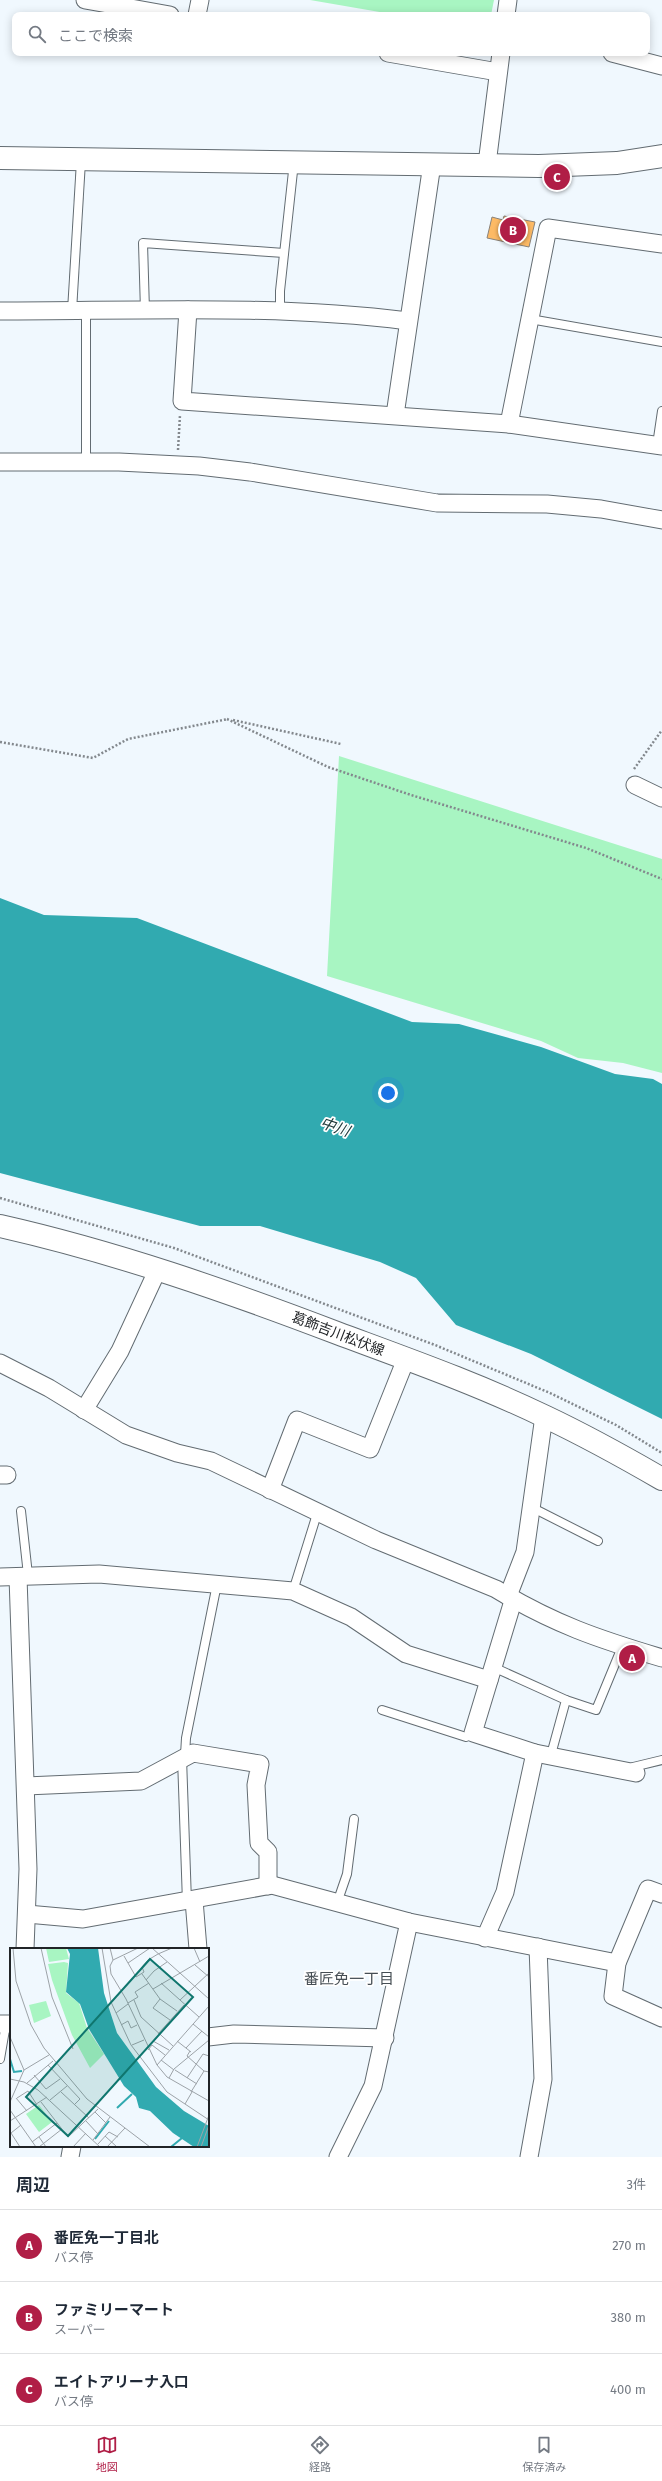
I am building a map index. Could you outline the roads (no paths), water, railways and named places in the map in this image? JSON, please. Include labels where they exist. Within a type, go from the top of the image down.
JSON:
[{"type":"main road","points":[[0,158],[579,165],[662,156]]},
{"type":"main road","name":"葛飾吉川松伏線","points":[[0,1226],[158,1269],[406,1359],[544,1416],[595,1441],[662,1479]]},
{"type":"street","points":[[85,0],[107,2],[155,12]]},
{"type":"street","points":[[198,12],[200,0]]},
{"type":"street","points":[[506,12],[508,0]]},
{"type":"street","points":[[405,56],[498,72]]},
{"type":"street","points":[[487,164],[501,56]]},
{"type":"street","points":[[624,56],[662,66]]},
{"type":"street","points":[[395,415],[432,164]]},
{"type":"street","points":[[509,424],[548,228],[662,244]]},
{"type":"street","points":[[0,311],[188,310],[280,313],[408,321]]},
{"type":"street","points":[[188,310],[182,401],[509,424],[659,445]]},
{"type":"street","points":[[0,462],[86,462],[178,465],[250,472],[437,503],[547,504],[601,509],[662,520]]},
{"type":"street","points":[[635,785],[662,798]]},
{"type":"street","points":[[84,1410],[120,1351],[158,1269]]},
{"type":"street","points":[[270,1490],[297,1420],[370,1449],[406,1359]]},
{"type":"street","points":[[0,1362],[49,1388],[126,1435],[177,1453],[211,1461],[317,1514],[496,1589],[560,1625],[622,1647],[662,1658]]},
{"type":"street","points":[[544,1416],[524,1552],[510,1598],[491,1673],[472,1733],[534,1753],[635,1770]]},
{"type":"street","points":[[0,1577],[106,1574],[294,1592],[351,1617],[406,1654],[491,1673]]},
{"type":"street","points":[[23,1576],[27,1914],[25,1948]]},
{"type":"street","points":[[534,1753],[544,1750],[552,1751],[635,1770]]},
{"type":"street","points":[[26,1786],[141,1781],[184,1756],[193,1753],[260,1764],[256,1785],[259,1843],[268,1852],[268,1886]]},
{"type":"street","points":[[485,1938],[505,1892],[534,1753]]},
{"type":"street","points":[[27,1914],[83,1919],[268,1886],[409,1922],[617,1963]]},
{"type":"street","points":[[662,1894],[648,1889],[617,1963],[613,1996],[662,2018]]},
{"type":"street","points":[[190,1901],[198,1948]]},
{"type":"street","points":[[338,2157],[373,2086],[385,2038],[409,1922]]},
{"type":"street","points":[[529,2157],[543,2079],[538,1947]]},
{"type":"street","points":[[209,2037],[234,2034],[385,2038]]},
{"type":"street","points":[[70,2157],[72,2147]]},
{"type":"lane","points":[[81,160],[79,311],[86,462]]},
{"type":"lane","points":[[280,313],[284,253],[294,162]]},
{"type":"lane","points":[[145,311],[143,243],[284,253]]},
{"type":"lane","points":[[530,319],[662,342]]},
{"type":"lane","points":[[659,445],[662,411]]},
{"type":"lane","points":[[531,1507],[598,1541]]},
{"type":"lane","points":[[21,1511],[23,1576]]},
{"type":"lane","points":[[294,1592],[317,1514]]},
{"type":"lane","points":[[190,1901],[184,1756],[186,1738],[217,1584]]},
{"type":"lane","points":[[491,1673],[596,1710],[622,1647]]},
{"type":"lane","points":[[552,1751],[566,1700]]},
{"type":"lane","points":[[382,1710],[466,1737],[472,1733]]},
{"type":"lane","points":[[635,1770],[662,1760]]},
{"type":"lane","points":[[337,1903],[347,1874],[354,1819]]},
{"type":"lane","points":[[0,2059],[6,2024]]},
{"type":"water","name":"中川","points":[[0,898],[44,915],[137,918],[412,1022],[459,1024],[541,1047],[615,1074],[653,1079],[662,1084],[662,1419],[531,1354],[456,1325],[416,1278],[380,1262],[260,1226],[200,1226],[0,1173]]},
{"type":"place","name":"エイトアリーナ入口","points":[[557,177]]},
{"type":"place","name":"ファミリーマート","points":[[513,230]]},
{"type":"place","name":"番匠免一丁目北","points":[[632,1658]]},
{"type":"district","name":"番匠免一丁目","points":[[349,1979]]}]
